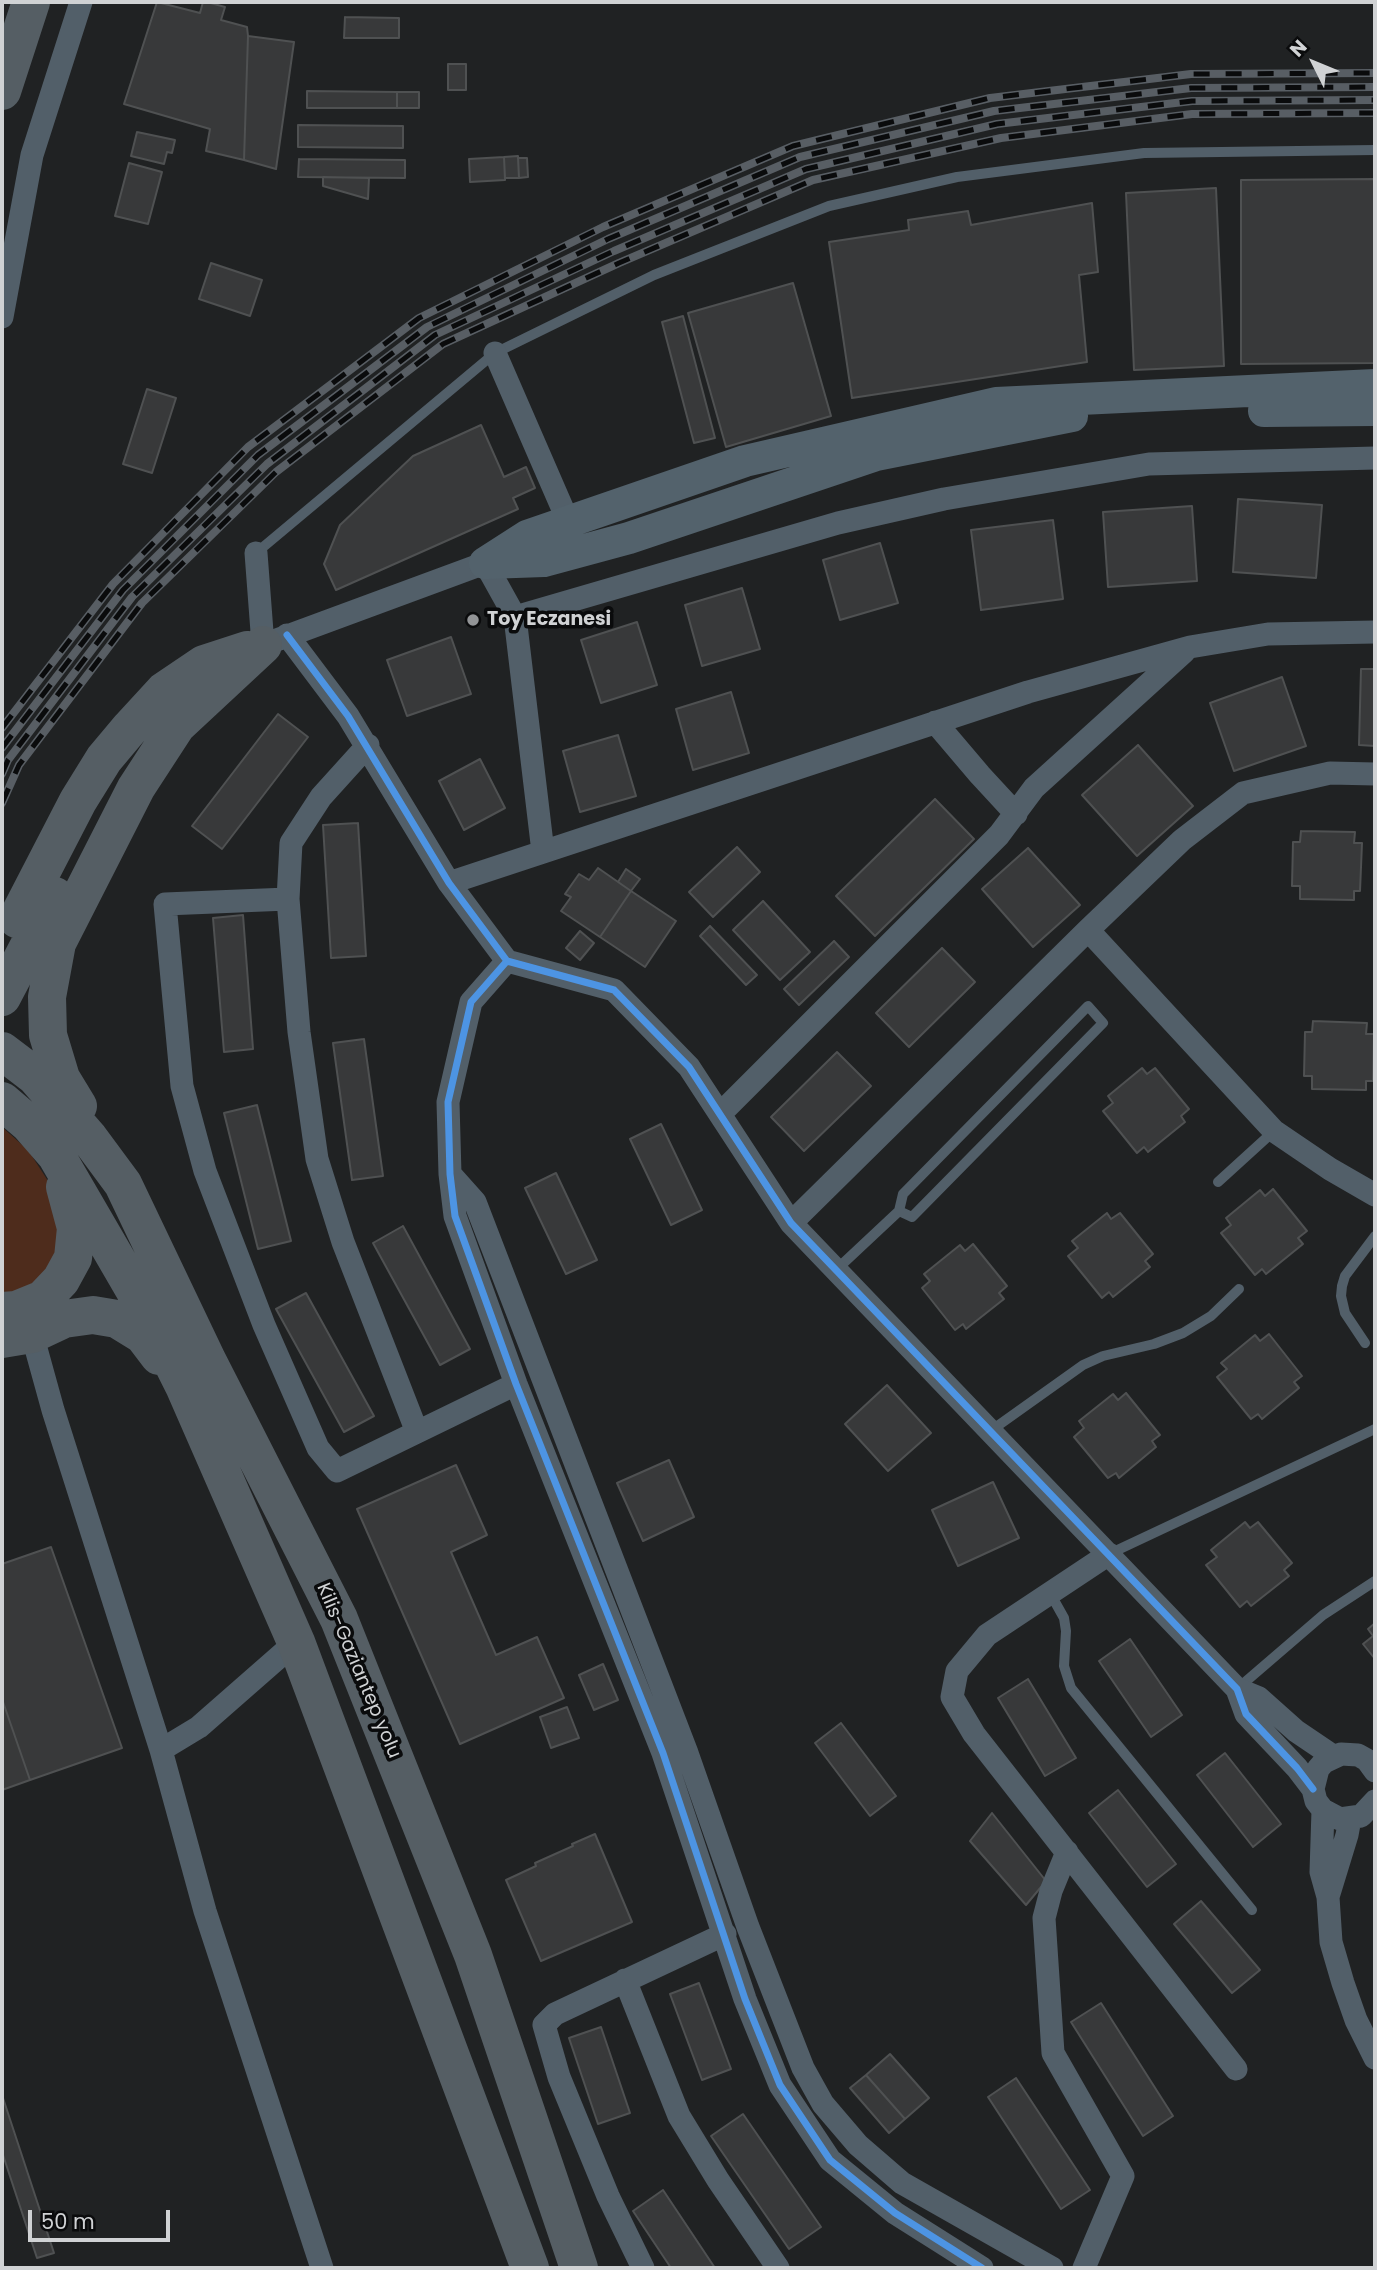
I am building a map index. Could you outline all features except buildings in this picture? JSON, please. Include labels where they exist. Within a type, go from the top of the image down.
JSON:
[{"type":"highway","points":[[2,91],[31,2]]},
{"type":"highway","points":[[2,997],[119,774],[170,712],[210,679],[275,640]]},
{"type":"highway","points":[[2,947],[78,801],[104,759],[163,691],[204,664],[275,640]]},
{"type":"highway","points":[[123,1184],[61,1077],[48,1035],[47,997],[57,943],[136,788],[177,725],[275,640]]},
{"type":"highway","points":[[2,926],[47,860]]},
{"type":"highway","name":"Kilis-Gaziantep yolu","points":[[2,1051],[35,1076],[89,1138],[123,1184],[207,1360],[339,1619],[473,1955],[579,2268]]},
{"type":"highway","points":[[2,1101],[29,1124],[56,1155],[146,1310],[184,1387],[296,1642],[530,2268]]},
{"type":"highway","points":[[2,1311],[16,1310],[43,1299],[61,1280],[73,1258],[76,1228],[56,1155]]},
{"type":"highway","points":[[17,1336],[64,1319],[93,1315],[117,1319],[143,1335],[184,1387]]},
{"type":"street","points":[[2,317],[33,155],[81,2]]},
{"type":"street","points":[[495,353],[568,521]]},
{"type":"street","points":[[275,640],[485,564],[527,536],[745,461],[996,403],[1375,385]]},
{"type":"street","points":[[485,564],[544,561],[628,538],[876,455],[1063,417],[1276,410],[1375,410]]},
{"type":"street","points":[[516,617],[838,523],[944,499],[1149,464],[1375,458]]},
{"type":"street","points":[[256,552],[275,640],[368,745],[449,883],[507,961],[614,990],[690,1066],[790,1223],[1237,1689],[1246,1714],[1297,1768],[1331,1816],[1350,1819],[1361,1816],[1375,1801]]},
{"type":"street","points":[[485,564],[516,617],[543,852]]},
{"type":"street","points":[[449,883],[1028,692],[1190,647],[1268,634],[1375,632]]},
{"type":"street","points":[[721,1113],[999,835],[1034,788],[1190,647]]},
{"type":"street","points":[[935,722],[1016,814]]},
{"type":"street","points":[[368,745],[321,797],[291,843],[288,899],[299,1032],[317,1159],[342,1242],[417,1432]]},
{"type":"street","points":[[790,1223],[1087,930],[1182,840],[1243,793],[1331,773],[1375,774]]},
{"type":"street","points":[[288,899],[165,904],[182,1086],[205,1171],[264,1325],[318,1448],[337,1471],[516,1384]]},
{"type":"street","points":[[1087,930],[1274,1131],[1330,1169],[1375,1195]]},
{"type":"street","points":[[507,961],[471,1002],[448,1102],[450,1174],[456,1216],[516,1384],[663,1754],[744,1999],[780,2085],[830,2160],[895,2213],[982,2268]]},
{"type":"street","points":[[450,1174],[475,1202],[687,1753],[748,1927],[822,2104],[858,2145],[902,2183],[1052,2268]]},
{"type":"street","points":[[17,1336],[57,1423],[161,1750],[205,1911],[322,2268]]},
{"type":"street","points":[[1109,1554],[987,1635],[957,1671],[952,1697],[974,1734],[1236,2069]]},
{"type":"street","points":[[161,1750],[199,1727],[296,1642]]},
{"type":"street","points":[[1237,1689],[1259,1698],[1296,1731],[1333,1756]]},
{"type":"street","points":[[1373,2051],[1343,1983],[1331,1942],[1328,1897],[1321,1872],[1318,1769],[1333,1756],[1367,1753],[1367,1760],[1375,1771]]},
{"type":"street","points":[[1328,1897],[1350,1819]]},
{"type":"street","points":[[1067,1852],[1051,1891],[1044,1918],[1053,2053],[1123,2176],[1084,2268]]},
{"type":"street","points":[[643,2268],[608,2196],[564,2089],[544,2025],[555,2014],[724,1934]]},
{"type":"street","points":[[625,1980],[679,2116],[718,2180],[778,2268]]},
{"type":"lane","points":[[256,552],[495,353],[653,275],[829,206],[957,177],[1144,153],[1375,150]]},
{"type":"lane","points":[[836,1270],[899,1211],[903,1194],[1088,1006],[1103,1023],[912,1217],[899,1211]]},
{"type":"lane","points":[[1218,1182],[1274,1131]]},
{"type":"lane","points":[[1365,1343],[1345,1312],[1342,1286],[1345,1276],[1375,1236]]},
{"type":"lane","points":[[989,1432],[1083,1365],[1103,1356],[1154,1344],[1183,1333],[1211,1316],[1239,1289]]},
{"type":"lane","points":[[1109,1554],[1375,1429]]},
{"type":"lane","points":[[1237,1689],[1323,1615],[1375,1581]]},
{"type":"lane","points":[[1050,1593],[1064,1618],[1065,1666],[1071,1688],[1252,1910]]},
{"type":"shaded area","points":[[2,1127],[28,1150],[63,1204],[67,1249],[47,1280],[2,1296]]},
{"type":"railway","points":[[2,728],[113,584],[248,447],[419,318],[603,227],[793,146],[990,98],[1191,74],[1375,73]]},
{"type":"railway","points":[[2,748],[123,590],[258,455],[427,327],[608,239],[800,157],[994,111],[1191,88],[1375,87]]},
{"type":"railway","points":[[2,774],[8,760],[132,597],[267,464],[435,335],[614,251],[806,169],[997,124],[1192,101],[1375,100]]},
{"type":"railway","points":[[2,803],[19,765],[142,603],[276,472],[443,344],[619,263],[813,180],[1001,138],[1192,114],[1375,113]]},
{"type":"cycle path","points":[[287,635],[348,716],[449,883],[507,961],[614,990],[689,1067],[791,1223],[1237,1689],[1246,1714],[1313,1789]]},
{"type":"cycle path","points":[[507,961],[471,1002],[448,1102],[450,1174],[455,1216],[516,1384],[663,1753],[745,1999],[780,2085],[830,2160],[895,2213],[982,2268]]},
{"type":"place","name":"Toy Eczanesi","points":[[473,620]]}]
